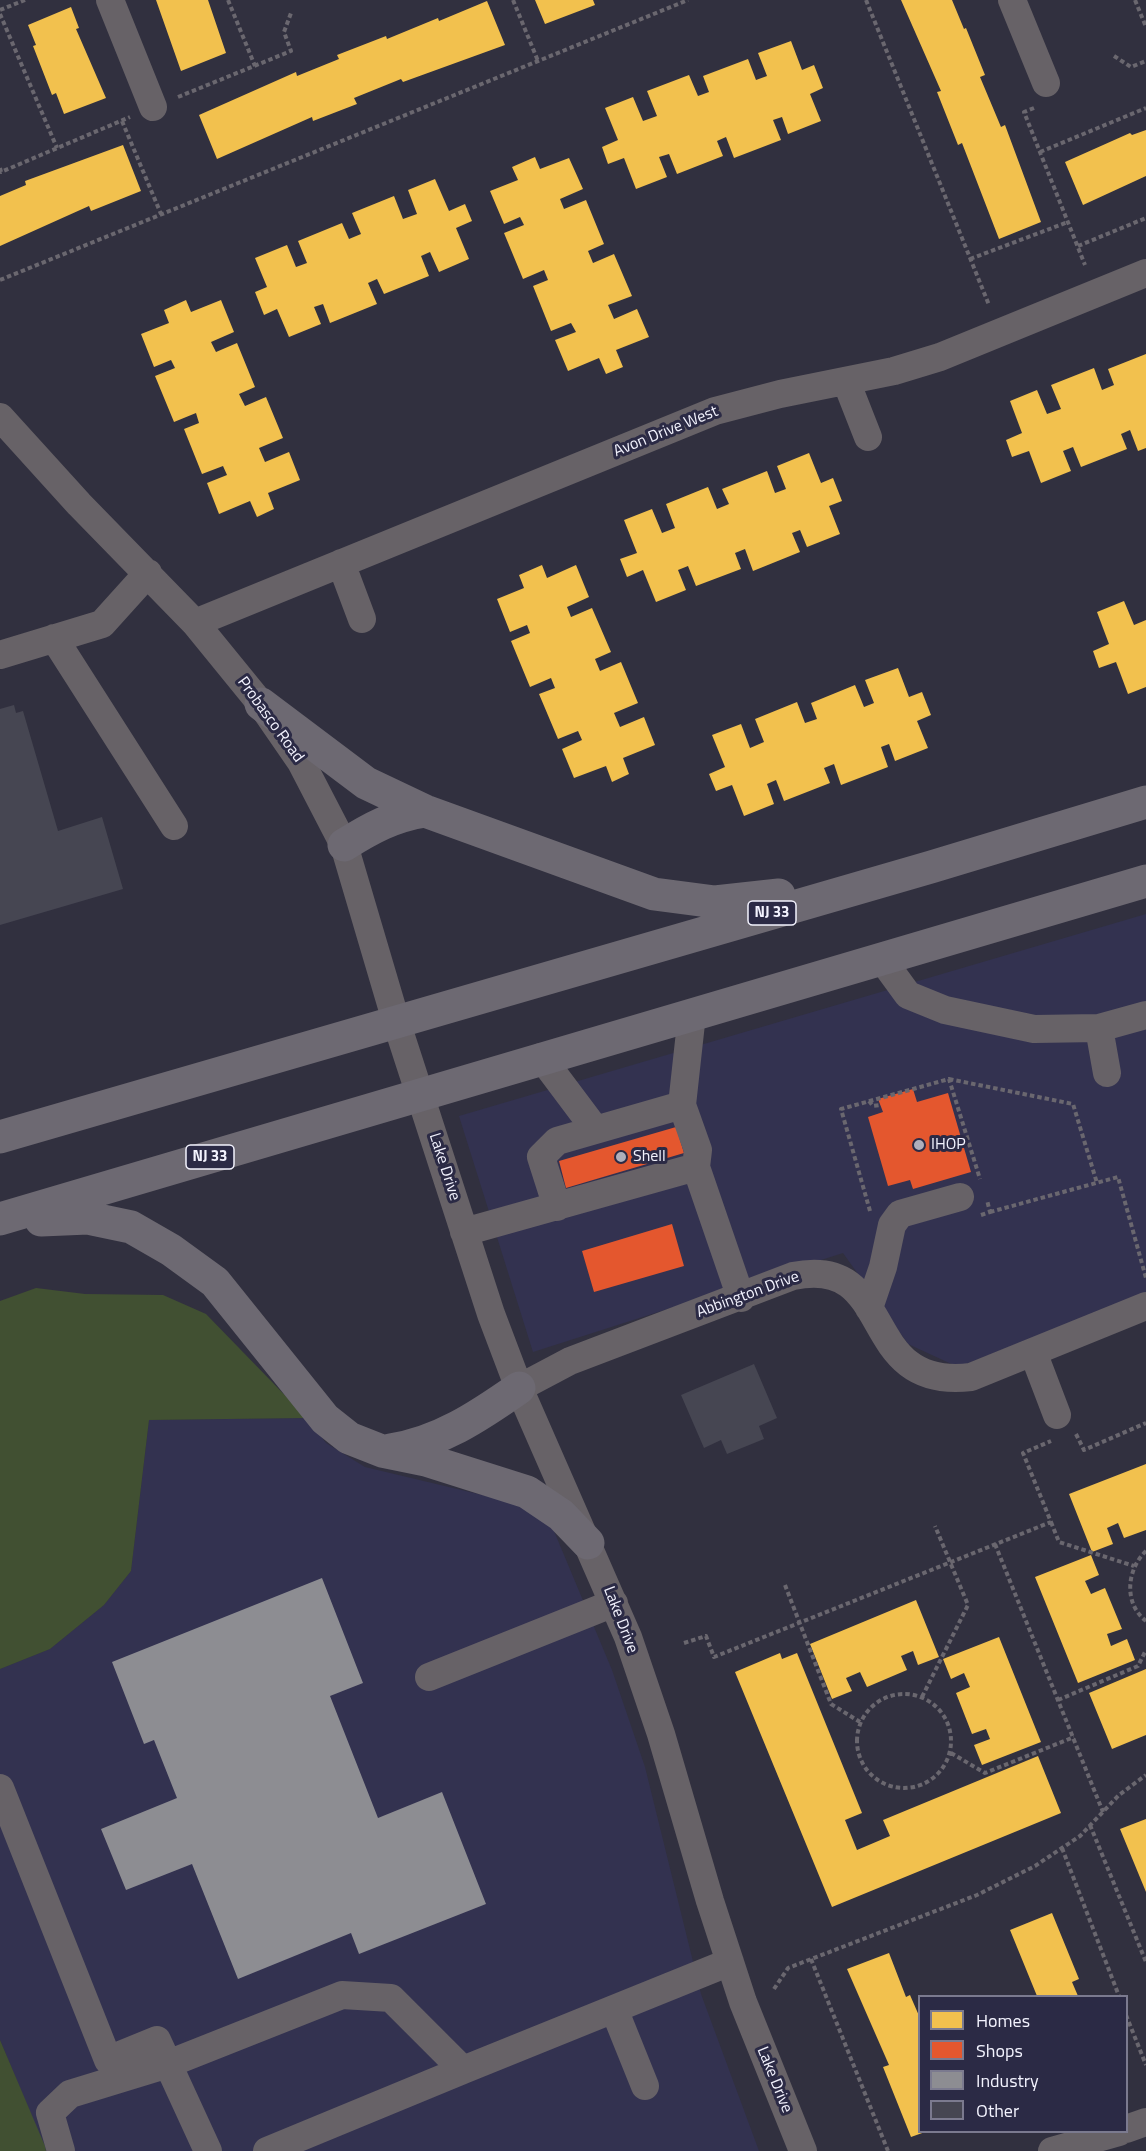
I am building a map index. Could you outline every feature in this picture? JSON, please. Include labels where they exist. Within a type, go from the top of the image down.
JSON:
[{"type":"highway","points":[[261,704],[366,783],[425,811],[654,894],[715,902],[768,897],[931,867]]},
{"type":"highway","name":"NJ 33","points":[[0,1137],[931,867],[1146,802]]},
{"type":"highway","points":[[344,845],[375,825],[398,815],[425,811]]},
{"type":"highway","name":"NJ 33","points":[[0,1221],[541,1058],[1146,881]]},
{"type":"highway","points":[[0,1221],[88,1218],[131,1227],[171,1250],[215,1282],[325,1419],[349,1438],[382,1451],[426,1460],[526,1492],[561,1515],[588,1543]]},
{"type":"highway","points":[[382,1451],[413,1446],[454,1429],[519,1388]]},
{"type":"street","points":[[110,0],[153,107]]},
{"type":"street","points":[[1012,0],[1046,83]]},
{"type":"street","name":"Avon Drive West","points":[[195,623],[715,411],[736,404],[894,371],[940,357],[1146,273]]},
{"type":"street","points":[[846,381],[868,437]]},
{"type":"street","name":"Probasco Road","points":[[0,417],[195,623],[261,704],[301,762],[344,845],[396,1021],[421,1094]]},
{"type":"street","points":[[340,563],[362,619]]},
{"type":"street","points":[[0,655],[102,624],[148,573]]},
{"type":"street","points":[[54,638],[174,826]]},
{"type":"street","points":[[881,958],[908,995],[945,1010],[1034,1029],[1099,1028],[1146,1016]]},
{"type":"street","points":[[692,1014],[682,1105],[698,1150],[696,1167],[741,1298]]},
{"type":"street","points":[[1099,1028],[1107,1073]]},
{"type":"street","points":[[541,1058],[595,1129]]},
{"type":"street","name":"Lake Drive","points":[[421,1094],[464,1232],[519,1388],[614,1603],[661,1734],[743,2002],[803,2151]]},
{"type":"street","points":[[557,1207],[541,1157],[557,1141],[682,1105]]},
{"type":"street","points":[[464,1232],[696,1167]]},
{"type":"street","points":[[869,1308],[883,1267],[892,1225],[900,1214],[969,1206]]},
{"type":"street","name":"Abbington Drive","points":[[519,1388],[570,1361],[794,1276],[810,1273],[828,1274],[848,1282],[861,1294],[891,1347],[908,1365],[928,1376],[951,1380],[971,1377],[1146,1306]]},
{"type":"street","points":[[1033,1352],[1062,1429]]},
{"type":"street","points":[[429,1677],[614,1603]]},
{"type":"street","points":[[0,1788],[108,2060],[156,2040],[208,2151]]},
{"type":"street","points":[[283,2148],[463,2070],[730,1962]]},
{"type":"street","points":[[60,2151],[50,2113],[70,2094],[168,2064],[342,1995],[391,1998],[463,2070]]},
{"type":"street","points":[[614,2009],[645,2086]]},
{"type":"street","points":[[1128,2128],[1146,2122]]},
{"type":"street","points":[[1052,2151],[1115,2133]]},
{"type":"path","points":[[25,0],[0,12],[57,148]]},
{"type":"path","points":[[228,0],[255,66]]},
{"type":"path","points":[[513,0],[538,61]]},
{"type":"path","points":[[0,280],[688,0]]},
{"type":"path","points":[[866,0],[989,305]]},
{"type":"path","points":[[1135,0],[1146,27]]},
{"type":"path","points":[[1114,57],[1131,67],[1146,61]]},
{"type":"path","points":[[1046,83],[1052,100],[1024,112],[1086,265]]},
{"type":"path","points":[[1040,152],[1146,108]]},
{"type":"path","points":[[122,120],[161,214]]},
{"type":"path","points":[[1078,246],[1146,218]]},
{"type":"path","points":[[970,259],[1068,222]]},
{"type":"path","points":[[949,1079],[990,1212]]},
{"type":"path","points":[[873,1222],[841,1109],[949,1079],[1073,1104],[1097,1183]]},
{"type":"path","points":[[869,1101],[873,1106],[880,1105]]},
{"type":"path","points":[[969,1206],[990,1212],[1118,1177],[1146,1278]]},
{"type":"path","points":[[1134,1566],[1059,1542],[1023,1453],[1062,1429],[1084,1450],[1146,1424]]},
{"type":"path","points":[[684,1642],[706,1636],[714,1657],[1051,1522]]},
{"type":"path","points":[[922,1697],[968,1605],[935,1526]]},
{"type":"path","points":[[995,1544],[1103,1812]]},
{"type":"path","points":[[1146,1551],[1134,1566],[1130,1577],[1131,1599],[1146,1622]]},
{"type":"path","points":[[785,1585],[831,1704],[860,1722]]},
{"type":"path","points":[[1058,1700],[1138,1666],[1146,1650]]},
{"type":"path","points":[[894,1694],[922,1697],[938,1707],[948,1721],[951,1730],[951,1753],[945,1767],[935,1778],[915,1788],[894,1788],[877,1782],[859,1760],[856,1740],[860,1722],[874,1704],[894,1694]]},
{"type":"path","points":[[951,1753],[985,1773],[1074,1737]]},
{"type":"path","points":[[774,1989],[788,1968],[977,1895],[1035,1866],[1062,1848],[1090,1825],[1119,1795],[1146,1775]]},
{"type":"path","points":[[1090,1825],[1146,1962]]},
{"type":"path","points":[[1062,1848],[1119,1995]]},
{"type":"path","points":[[811,1959],[888,2151]]},
{"type":"path","points":[[1128,2020],[1146,2065]]},
{"type":"shaded area","points":[[1146,914],[1146,1294],[958,1367],[908,1344],[843,1253],[533,1352],[459,1116]]},
{"type":"shaded area","points":[[307,1418],[326,1443],[365,1467],[520,1504],[541,1517],[554,1531],[612,1670],[645,1767],[701,1994],[759,2151],[46,2151],[0,2040],[0,1669],[50,1649],[104,1605],[131,1571],[149,1420]]},
{"type":"green space","points":[[36,1288],[85,1294],[163,1295],[206,1314],[307,1418],[149,1420],[131,1571],[104,1605],[50,1649],[0,1669],[0,1301]]},
{"type":"green space","points":[[0,2040],[45,2146],[46,2151],[0,2151]]},
{"type":"building: Homes","points":[[156,0],[208,0],[226,53],[181,71]]},
{"type":"building: Homes","points":[[535,0],[593,0],[595,5],[545,24]]},
{"type":"building: Homes","points":[[901,0],[952,0],[985,75],[980,77],[1001,127],[1005,125],[1041,222],[999,239],[962,143],[958,145],[937,92],[941,91]]},
{"type":"building: Homes","points":[[487,1],[505,45],[403,82],[401,79],[354,98],[357,104],[313,121],[312,117],[217,159],[199,115],[296,72],[297,76],[339,59],[337,55],[386,36],[387,39],[438,18],[439,21]]},
{"type":"building: Homes","points":[[71,7],[79,28],[76,29],[106,98],[64,114],[56,93],[52,95],[33,46],[36,45],[28,25]]},
{"type":"building: Homes","points":[[791,41],[802,70],[814,65],[823,88],[810,94],[821,121],[788,134],[782,117],[773,120],[781,140],[734,158],[726,137],[717,141],[723,156],[677,174],[669,154],[659,157],[667,177],[636,189],[624,158],[608,164],[602,147],[618,140],[605,108],[633,97],[643,121],[657,116],[647,91],[689,75],[698,96],[709,92],[703,76],[748,59],[756,80],[767,76],[758,53]]},
{"type":"building: Homes","points":[[1146,130],[1146,176],[1083,205],[1065,162],[1130,133],[1132,135]]},
{"type":"building: Homes","points":[[123,145],[141,191],[91,211],[89,206],[0,246],[0,196],[26,185],[25,181]]},
{"type":"building: Homes","points":[[535,157],[540,169],[569,158],[583,189],[560,199],[564,209],[586,200],[604,244],[588,251],[593,263],[614,254],[632,296],[608,305],[614,319],[637,309],[649,337],[616,350],[623,367],[606,374],[599,358],[568,371],[555,340],[576,332],[571,323],[551,331],[533,286],[548,280],[544,270],[523,279],[504,233],[524,225],[520,217],[504,224],[490,191],[518,180],[512,167]]},
{"type":"building: Homes","points":[[435,179],[449,211],[465,204],[472,221],[456,228],[469,259],[439,272],[430,252],[421,256],[429,276],[384,294],[377,279],[368,283],[377,304],[330,323],[323,304],[314,307],[321,324],[289,337],[277,309],[264,315],[255,292],[267,287],[255,258],[287,245],[296,267],[307,263],[298,241],[342,223],[349,239],[361,234],[352,213],[394,196],[403,219],[417,214],[408,190]]},
{"type":"building: Homes","points":[[186,300],[191,312],[221,300],[234,332],[211,342],[216,352],[237,343],[255,387],[239,394],[245,406],[266,397],[283,438],[259,448],[265,462],[289,452],[300,480],[268,493],[274,509],[257,517],[250,501],[219,514],[207,483],[227,475],[223,466],[202,474],[184,429],[199,423],[196,413],[174,422],[155,376],[175,368],[171,360],[154,367],[141,334],[169,323],[164,310]]},
{"type":"building: Homes","points":[[1146,354],[1146,448],[1138,451],[1130,430],[1121,434],[1127,449],[1081,467],[1073,447],[1063,451],[1071,471],[1041,483],[1029,451],[1012,457],[1006,440],[1022,433],[1010,401],[1037,390],[1047,414],[1061,409],[1051,385],[1094,368],[1102,390],[1114,385],[1108,369]]},
{"type":"building: Homes","points":[[809,453],[821,483],[833,478],[842,501],[829,506],[840,534],[807,547],[800,530],[792,533],[800,552],[753,571],[745,549],[735,553],[741,569],[696,586],[688,566],[678,570],[686,590],[656,602],[643,570],[627,577],[620,559],[637,553],[624,520],[652,509],[662,533],[675,528],[666,504],[708,487],[717,509],[729,504],[722,489],[767,471],[775,493],[786,489],[777,466]]},
{"type":"building: Homes","points":[[542,565],[547,578],[576,565],[589,597],[567,607],[571,617],[592,608],[611,652],[595,659],[600,671],[621,662],[638,703],[614,713],[620,727],[644,717],[655,745],[623,758],[629,774],[612,782],[606,766],[574,778],[562,749],[582,740],[578,731],[558,739],[539,694],[555,688],[551,678],[530,687],[511,641],[530,633],[527,625],[510,632],[497,599],[524,588],[519,575]]},
{"type":"building: Homes","points":[[1124,601],[1134,625],[1146,620],[1146,687],[1128,694],[1116,662],[1099,668],[1093,651],[1109,644],[1097,612]]},
{"type":"building: Homes","points":[[898,668],[909,697],[922,692],[931,715],[917,721],[928,748],[895,761],[889,744],[881,747],[888,767],[841,785],[834,764],[824,768],[830,783],[784,801],[776,780],[767,784],[774,804],[744,816],[732,785],[716,791],[709,774],[725,767],[712,735],[741,724],[750,748],[764,742],[755,719],[797,702],[805,723],[817,719],[811,703],[855,685],[864,707],[874,703],[865,680]]},
{"type":"building: Homes","points":[[1146,1464],[1146,1530],[1124,1538],[1118,1523],[1107,1528],[1113,1544],[1092,1552],[1069,1494]]},
{"type":"building: Homes","points":[[1091,1555],[1099,1575],[1085,1581],[1091,1594],[1105,1588],[1122,1629],[1107,1634],[1111,1646],[1127,1639],[1135,1660],[1078,1683],[1035,1577]]},
{"type":"building: Homes","points":[[916,1600],[939,1657],[918,1665],[913,1651],[901,1656],[907,1670],[867,1687],[860,1672],[846,1678],[852,1691],[832,1699],[810,1644]]},
{"type":"building: Homes","points":[[999,1637],[1041,1742],[982,1765],[974,1745],[990,1739],[986,1729],[972,1734],[956,1693],[970,1687],[964,1673],[951,1679],[943,1659]]},
{"type":"building: Homes","points":[[780,1653],[782,1659],[797,1653],[862,1813],[845,1820],[857,1850],[890,1836],[883,1820],[1038,1756],[1061,1813],[832,1907],[735,1672]]},
{"type":"building: Homes","points":[[1146,1669],[1146,1735],[1112,1749],[1089,1693]]},
{"type":"building: Homes","points":[[1146,1819],[1146,1892],[1120,1829]]},
{"type":"building: Homes","points":[[1052,1913],[1079,1979],[1072,1982],[1078,1995],[1037,1995],[1010,1930]]},
{"type":"building: Homes","points":[[889,1953],[906,1997],[910,1995],[918,2013],[918,2133],[922,2133],[911,2137],[883,2067],[889,2065],[847,1969]]},
{"type":"building: Shops","name":"IHOP","points":[[913,1089],[917,1102],[948,1093],[971,1172],[913,1189],[910,1180],[888,1186],[868,1117],[883,1112],[878,1099]]},
{"type":"building: Shops","name":"Shell","points":[[676,1127],[684,1153],[566,1188],[559,1161]]},
{"type":"building: Shops","points":[[672,1224],[684,1266],[594,1292],[582,1251]]},
{"type":"building: Industry","points":[[322,1578],[363,1683],[330,1696],[378,1818],[442,1792],[486,1904],[359,1954],[351,1933],[238,1979],[192,1864],[126,1890],[101,1829],[177,1798],[154,1740],[144,1744],[112,1662]]},
{"type":"building: Other","points":[[14,705],[16,713],[23,711],[58,831],[102,817],[123,889],[0,925],[0,709]]},
{"type":"building: Other","points":[[754,1364],[777,1418],[759,1426],[764,1439],[727,1454],[721,1440],[704,1448],[681,1395]]},
{"type":"place","name":"IHOP","points":[[919,1145]]},
{"type":"place","name":"Shell","points":[[621,1157]]}]
